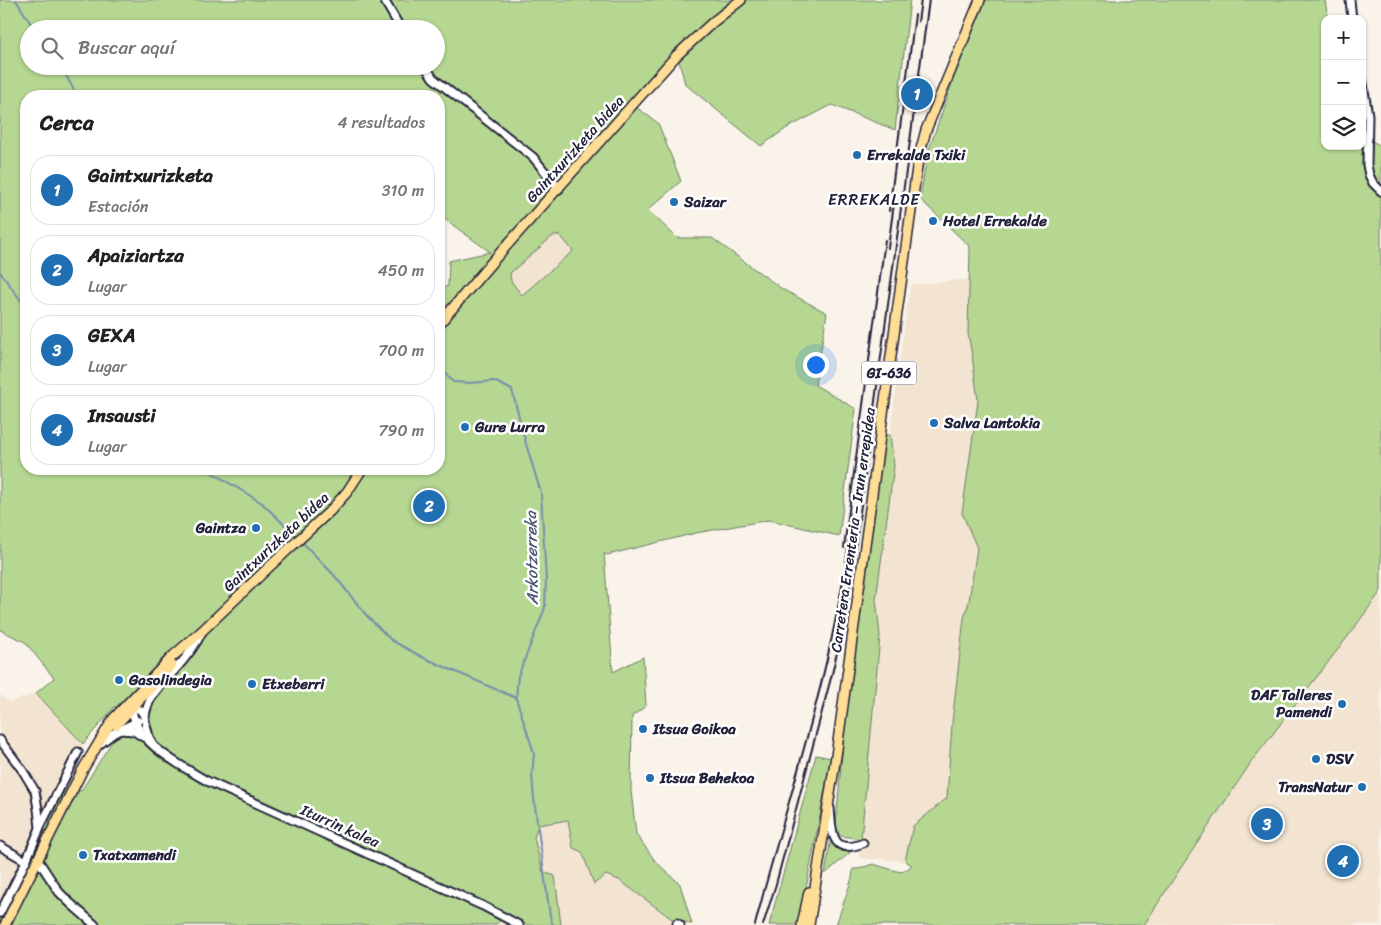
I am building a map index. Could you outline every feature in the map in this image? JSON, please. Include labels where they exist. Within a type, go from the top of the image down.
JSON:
[{"type":"main road","name":"Gaintxurizketa bidea","points":[[445,317],[480,275],[676,56],[713,22],[741,0]]},
{"type":"main road","name":"Carretera Errenteria – Irun errepidea","points":[[809,925],[830,798],[918,160],[926,130],[980,0]]},
{"type":"main road","name":"Gaintxurizketa bidea","points":[[6,925],[82,771],[107,728],[120,711],[177,652],[330,511],[348,492],[358,475]]},
{"type":"main road","name":"Gaintxurizketa bidea","points":[[97,746],[186,651],[202,631]]},
{"type":"main road","name":"Gaintxurizketa bidea","points":[[132,707],[134,700],[146,687],[150,679]]},
{"type":"main road","name":"Gaintxurizketa bidea","points":[[120,711],[132,707]]},
{"type":"main road","points":[[802,925],[814,865],[821,854]]},
{"type":"main road","points":[[815,925],[820,882],[817,875]]},
{"type":"street","points":[[384,0],[396,20]]},
{"type":"street","points":[[1350,0],[1352,15]]},
{"type":"street","points":[[431,75],[533,157],[559,188]]},
{"type":"street","points":[[1366,103],[1368,115],[1367,165],[1373,184],[1381,191]]},
{"type":"street","points":[[145,718],[148,703],[153,694],[189,653],[202,631]]},
{"type":"street","points":[[132,707],[140,710],[145,718],[152,745]]},
{"type":"street","name":"Iturrin kalea","points":[[132,707],[135,722],[146,739]]},
{"type":"street","points":[[97,746],[120,730],[145,718]]},
{"type":"street","name":"Iturrin kalea","points":[[120,730],[134,731],[206,781],[483,906],[519,925]]},
{"type":"street","points":[[0,740],[23,771],[34,791],[40,828]]},
{"type":"street","points":[[0,913],[78,752]]},
{"type":"street","points":[[830,798],[834,838],[840,845],[847,848],[863,843]]},
{"type":"street","points":[[0,846],[26,860]]},
{"type":"street","points":[[38,860],[59,892],[95,925]]},
{"type":"shaded area","points":[[560,235],[573,250],[522,295],[511,281],[510,273],[553,236]]},
{"type":"shaded area","points":[[970,279],[968,334],[978,401],[962,513],[977,548],[969,601],[964,618],[952,723],[947,798],[913,826],[905,861],[859,858],[880,636],[876,599],[894,466],[890,435],[910,285]]},
{"type":"shaded area","points":[[1381,591],[1381,925],[1144,925],[1252,761]]},
{"type":"shaded area","points":[[36,693],[83,744],[0,920],[0,695],[10,702]]},
{"type":"shaded area","points":[[569,820],[573,848],[581,852],[594,884],[606,875],[619,880],[672,919],[697,925],[495,925],[512,908],[549,898],[534,838],[538,825]]},
{"type":"green space","points":[[0,0],[910,0],[895,130],[832,105],[787,128],[761,146],[685,84],[678,57],[629,102],[658,123],[681,181],[648,210],[677,238],[712,238],[782,289],[827,313],[815,385],[856,409],[839,536],[769,520],[696,533],[607,555],[604,553],[613,672],[643,657],[646,706],[632,716],[631,791],[636,834],[656,862],[680,884],[692,924],[672,919],[619,880],[606,875],[594,884],[582,852],[573,848],[568,820],[538,825],[534,838],[543,872],[555,876],[561,925],[527,925],[507,914],[495,925],[0,925],[0,920],[64,786],[81,791],[118,732],[115,706],[83,744],[36,693],[54,678],[25,642],[0,630]],"holes":[[[560,235],[573,251],[522,295],[511,281],[510,273],[553,236]]]},
{"type":"green space","points":[[986,0],[1325,0],[1327,15],[1321,15],[1321,150],[1366,150],[1366,138],[1381,146],[1381,591],[1252,761],[1144,925],[836,925],[852,878],[853,869],[873,864],[900,872],[906,870],[912,865],[905,861],[913,826],[947,798],[952,723],[964,618],[969,601],[977,548],[962,513],[978,401],[968,334],[970,247],[920,199],[927,155],[955,75]]},
{"type":"green space","points":[[885,435],[890,435],[894,466],[876,599],[880,636],[861,839],[835,835],[846,707]]},
{"type":"green space","points":[[816,755],[831,758],[799,925],[769,925]]},
{"type":"green space","points":[[831,838],[840,848],[853,850],[825,874]]},
{"type":"waterway","name":"Arkotzerreka","points":[[16,0],[28,20]]},
{"type":"waterway","name":"Arkotzerreka","points":[[66,75],[74,90]]},
{"type":"waterway","points":[[0,272],[20,299]]},
{"type":"waterway","name":"Arkotzerreka","points":[[445,373],[453,382],[494,381],[512,390],[541,493],[546,580],[545,608],[518,676],[516,698],[534,753],[532,776],[534,799],[550,916],[553,925]]},
{"type":"waterway","points":[[216,475],[262,503],[295,535]]},
{"type":"waterway","points":[[303,543],[334,575],[367,616],[391,640],[422,657],[516,698]]},
{"type":"railway","points":[[918,22],[921,0]]},
{"type":"railway","points":[[763,925],[776,884],[832,674],[847,609],[929,0]]},
{"type":"railway","points":[[889,211],[915,15]]},
{"type":"railway","points":[[888,248],[894,203]]},
{"type":"railway","points":[[844,548],[885,240]]},
{"type":"railway","points":[[755,925],[808,734],[832,638],[849,540]]},
{"type":"place","name":"Gaintxurizketa","points":[[917,94]]},
{"type":"place","name":"Errekalde Txiki","points":[[857,155]]},
{"type":"place","name":"Saizar","points":[[674,202]]},
{"type":"place","name":"Hotel Errekalde","points":[[933,221]]},
{"type":"place","name":"Salva Lantokia","points":[[934,423]]},
{"type":"place","name":"Gure Lurra","points":[[465,427]]},
{"type":"place","name":"Apaiziartza","points":[[429,506]]},
{"type":"place","name":"Gaintza","points":[[256,528]]},
{"type":"place","name":"Gasolindegia","points":[[119,680]]},
{"type":"place","name":"Etxeberri","points":[[252,684]]},
{"type":"place","name":"DAF Talleres Pamendi","points":[[1342,704]]},
{"type":"place","name":"Itsua Goikoa","points":[[643,729]]},
{"type":"place","name":"DSV","points":[[1316,759]]},
{"type":"place","name":"Itsua Behekoa","points":[[650,778]]},
{"type":"place","name":"TransNatur","points":[[1362,787]]},
{"type":"place","name":"GEXA","points":[[1267,824]]},
{"type":"place","name":"Txatxamendi","points":[[83,855]]},
{"type":"place","name":"Insausti","points":[[1343,861]]},
{"type":"district","name":"ERREKALDE","points":[[874,199]]}]
